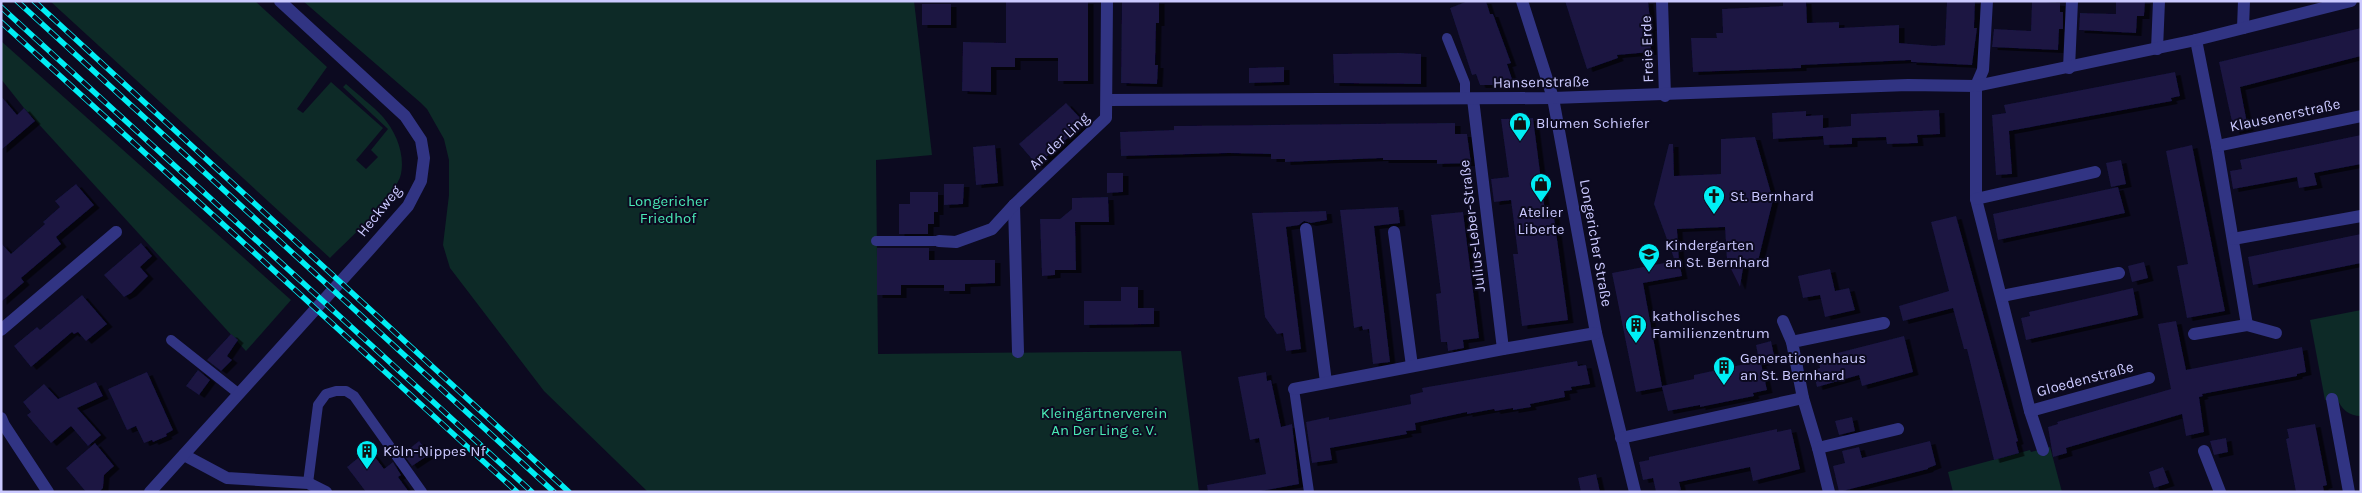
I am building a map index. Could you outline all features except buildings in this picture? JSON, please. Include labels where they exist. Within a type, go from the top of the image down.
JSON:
[{"type":"street","name":"Heckweg","points":[[150,492],[408,206],[421,181],[424,169],[421,140],[405,116],[280,1]]},
{"type":"street","name":"An der Ling","points":[[939,241],[956,242],[992,229],[1014,205],[1106,118],[1107,1]]},
{"type":"street","name":"Longericher Straße","points":[[1522,1],[1553,98],[1596,334],[1635,492]]},
{"type":"street","name":"Freie Erde","points":[[1662,1],[1665,96]]},
{"type":"street","points":[[1976,86],[1983,70],[1987,1]]},
{"type":"street","points":[[2069,68],[2072,1]]},
{"type":"street","points":[[2157,48],[2159,1]]},
{"type":"street","points":[[2243,28],[2244,1]]},
{"type":"street","name":"Hansenstraße","points":[[1107,100],[1553,98],[1665,96],[1908,85],[1976,86],[2196,40],[2330,4],[2351,1]]},
{"type":"street","name":"Klausenerstraße","points":[[2196,40],[2217,146],[2247,325]]},
{"type":"street","name":"Gloedenstraße","points":[[1976,86],[1976,199],[2030,411],[2043,450]]},
{"type":"street","name":"Julius-Leber-Straße","points":[[1469,99],[1503,349]]},
{"type":"street","name":"Klausenerstraße","points":[[2217,146],[2361,116]]},
{"type":"street","points":[[1976,199],[2095,172]]},
{"type":"street","points":[[1014,205],[1018,352]]},
{"type":"street","points":[[2233,239],[2361,216]]},
{"type":"street","points":[[1306,229],[1326,382]]},
{"type":"street","points":[[1,330],[116,232]]},
{"type":"street","points":[[1394,232],[1412,366]]},
{"type":"street","points":[[2002,296],[2119,273]]},
{"type":"street","points":[[1783,321],[1792,342],[1803,398],[1829,492]]},
{"type":"street","points":[[1792,342],[1884,323]]},
{"type":"street","points":[[2194,334],[2247,325],[2276,333]]},
{"type":"street","points":[[1294,389],[1503,349],[1596,334]]},
{"type":"street","name":"Gloedenstraße","points":[[2030,411],[2149,378]]},
{"type":"street","points":[[1621,438],[1803,398]]},
{"type":"street","points":[[2332,399],[2349,492]]},
{"type":"street","points":[[1,418],[48,492]]},
{"type":"street","points":[[1818,448],[1898,429]]},
{"type":"street","points":[[2204,451],[2220,492]]},
{"type":"street","points":[[184,455],[227,478],[308,483],[326,492]]},
{"type":"lane","points":[[1447,38],[1465,83],[1469,99]]},
{"type":"lane","points":[[876,240],[939,241]]},
{"type":"lane","points":[[171,340],[239,394]]},
{"type":"lane","points":[[1294,389],[1309,492]]},
{"type":"lane","points":[[308,483],[318,405],[326,394],[346,391],[354,396],[422,492]]},
{"type":"green space","points":[[50,1],[255,1],[327,67],[297,109],[303,113],[331,82],[383,128],[356,160],[366,169],[378,157],[371,150],[388,129],[343,87],[346,84],[370,104],[392,129],[402,159],[401,174],[397,183],[381,206],[330,258]]},
{"type":"green space","name":"Longericher Friedhof","points":[[303,1],[914,1],[932,155],[876,160],[878,354],[1181,351],[1199,492],[648,492],[544,391],[450,268],[443,245],[449,195],[449,160],[444,139],[427,109]]},
{"type":"green space","points":[[1,41],[291,300],[246,351],[24,108],[1,79]]},
{"type":"green space","points":[[2361,310],[2361,416],[2353,415],[2346,411],[2337,398],[2325,400],[2310,320]]},
{"type":"green space","points":[[2050,447],[2062,492],[1953,492],[1948,472],[2030,450],[2031,452]]},
{"type":"railway","points":[[17,1],[554,492]]},
{"type":"railway","points":[[34,1],[569,492]]},
{"type":"railway","points":[[1,7],[532,492]]},
{"type":"railway","points":[[1,22],[517,492]]},
{"type":"place","name":"Blumen Schiefer","points":[[1520,142]]},
{"type":"place","name":"Atelier Liberte","points":[[1541,203]]},
{"type":"place","name":"St. Bernhard","points":[[1714,215]]},
{"type":"place","name":"Kindergarten an St. Bernhard","points":[[1649,273]]},
{"type":"place","name":"katholisches Familienzentrum","points":[[1636,344]]},
{"type":"place","name":"Generationenhaus an St. Bernhard","points":[[1724,386]]},
{"type":"place","name":"Köln-Nippes Nf","points":[[367,470]]},
{"type":"park label","name":"Kleingärtnerverein An Der Ling e. V.","points":[[1104,422]]}]
